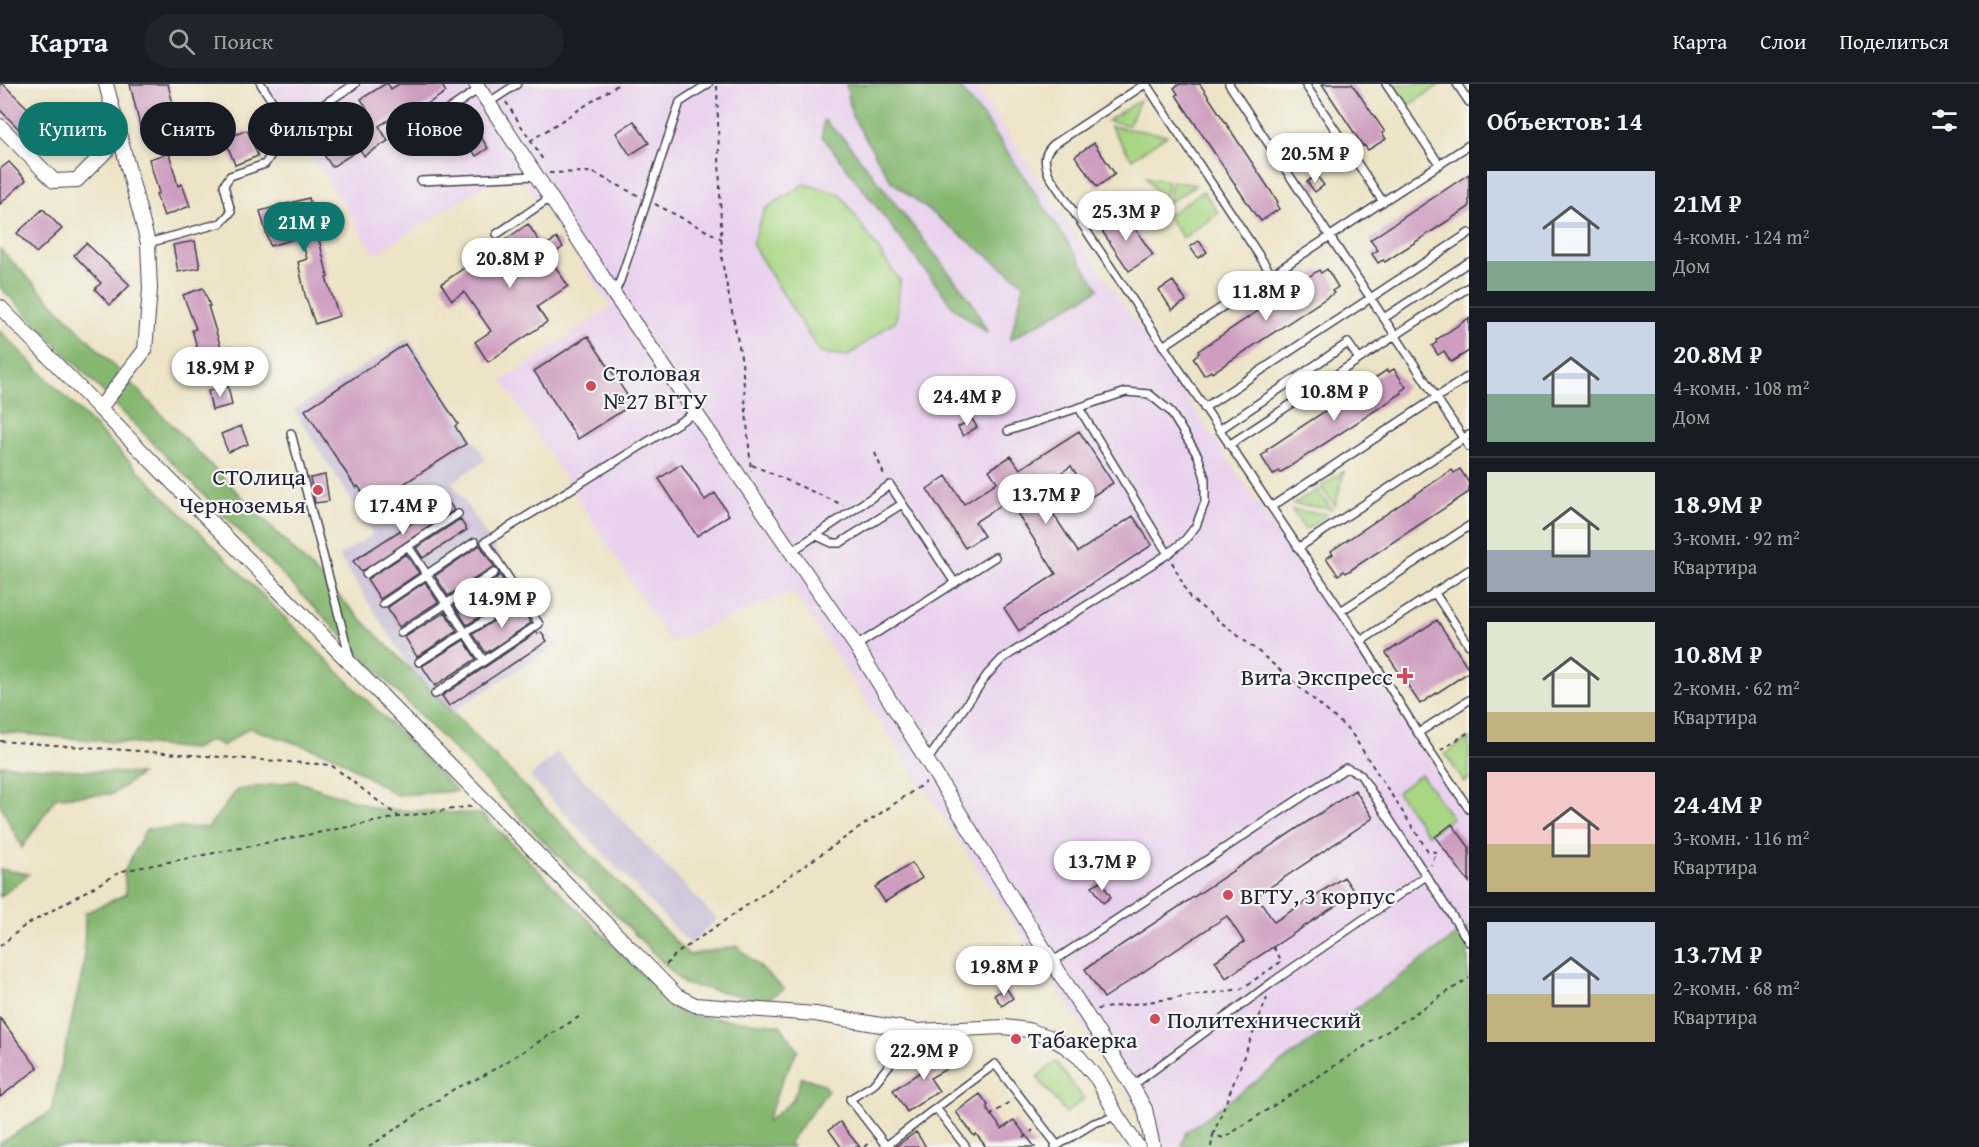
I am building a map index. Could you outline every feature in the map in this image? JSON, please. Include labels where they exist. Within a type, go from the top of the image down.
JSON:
[{"type":"street","points":[[106,84],[111,102]]},
{"type":"street","points":[[478,87],[614,294],[856,646],[1052,962],[1132,1086],[1145,1109],[1153,1147]]},
{"type":"street","points":[[0,126],[18,145]]},
{"type":"street","points":[[29,156],[54,182],[78,180],[101,156]]},
{"type":"street","points":[[99,408],[145,350],[150,289],[148,243],[125,156]]},
{"type":"street","points":[[0,307],[677,996],[695,1005],[815,1014],[917,1031],[1004,1027],[1028,1030],[1049,1037],[1079,1057],[1098,1080],[1117,1116],[1138,1147]]},
{"type":"lane","points":[[261,84],[273,102]]},
{"type":"lane","points":[[328,102],[356,84]]},
{"type":"lane","points":[[488,103],[517,84]]},
{"type":"lane","points":[[614,294],[680,102],[708,84]]},
{"type":"lane","points":[[1272,275],[1145,84],[1046,151],[1045,164],[1049,175],[1361,641],[1418,733],[1466,799],[1469,809]]},
{"type":"lane","points":[[1229,84],[1436,398],[1466,437],[1469,447]]},
{"type":"lane","points":[[1305,84],[1383,202]]},
{"type":"lane","points":[[1386,84],[1439,164]]},
{"type":"lane","points":[[1457,84],[1469,102]]},
{"type":"lane","points":[[457,102],[478,87]]},
{"type":"lane","points":[[1163,346],[1469,145]]},
{"type":"lane","points":[[148,243],[221,223],[231,212],[224,185],[230,176],[265,164],[270,156]]},
{"type":"lane","points":[[421,181],[536,176]]},
{"type":"lane","points":[[497,234],[550,198]]},
{"type":"lane","points":[[1204,408],[1469,233]]},
{"type":"lane","points":[[1384,318],[1469,262]]},
{"type":"lane","points":[[1229,445],[1469,287]]},
{"type":"lane","points":[[1219,430],[1348,343],[1359,359]]},
{"type":"lane","points":[[1271,507],[1469,376]]},
{"type":"lane","points":[[927,760],[987,675],[1002,659],[1168,554],[1185,540],[1196,526],[1204,502],[1205,478],[1198,456],[1170,411],[1149,394],[1126,392],[1008,431]]},
{"type":"lane","points":[[1079,408],[1168,554]]},
{"type":"lane","points":[[435,694],[538,624],[485,542],[696,412]]},
{"type":"lane","points":[[291,433],[352,666]]},
{"type":"lane","points":[[1298,548],[1466,437]]},
{"type":"lane","points":[[791,552],[890,485],[955,583]]},
{"type":"lane","points":[[815,535],[832,543],[840,543],[902,504]]},
{"type":"lane","points":[[366,574],[458,514]]},
{"type":"lane","points":[[1341,611],[1469,526]]},
{"type":"lane","points":[[383,604],[475,542]]},
{"type":"lane","points":[[408,546],[484,661]]},
{"type":"lane","points":[[856,646],[995,557]]},
{"type":"lane","points":[[1361,641],[1469,570]]},
{"type":"lane","points":[[401,633],[494,573]]},
{"type":"lane","points":[[1434,592],[1469,645]]},
{"type":"lane","points":[[419,662],[514,602]]},
{"type":"lane","points":[[1418,733],[1469,700]]},
{"type":"lane","points":[[1052,962],[1346,768],[1360,774],[1426,876],[1466,928],[1469,942]]},
{"type":"lane","points":[[1132,1086],[1274,981],[1426,876]]},
{"type":"lane","points":[[917,1031],[873,1085],[850,1099],[886,1146],[995,1064],[1056,1146],[1094,1123],[1117,1116]]},
{"type":"lane","points":[[936,1108],[966,1147]]},
{"type":"path","points":[[518,149],[619,84]]},
{"type":"path","points":[[717,84],[722,261],[742,362],[751,471]]},
{"type":"path","points":[[536,176],[551,173],[592,172],[722,239]]},
{"type":"path","points":[[875,453],[880,468],[890,485]]},
{"type":"path","points":[[751,465],[854,509]]},
{"type":"path","points":[[1168,554],[1191,598],[1259,651],[1350,731],[1428,851],[1437,852]]},
{"type":"path","points":[[1433,755],[1469,732]]},
{"type":"path","points":[[0,741],[331,765],[399,817]]},
{"type":"path","points":[[656,975],[676,954],[936,775]]},
{"type":"path","points":[[0,946],[23,927],[122,871],[399,817],[486,804]]},
{"type":"path","points":[[1273,947],[1282,961]]},
{"type":"path","points":[[1211,1147],[1213,1135],[1282,961]]},
{"type":"path","points":[[1085,1011],[1241,989],[1282,961]]},
{"type":"path","points":[[1213,1135],[1224,1138],[1469,978]]},
{"type":"path","points":[[369,1147],[454,1089],[483,1076],[582,1015]]},
{"type":"path","points":[[990,1116],[1019,1095]]},
{"type":"path","points":[[1023,1138],[1041,1124]]},
{"type":"shaded area","points":[[266,84],[974,84],[1469,815],[1469,933],[1176,1147],[1163,1147],[793,591],[670,642],[503,381],[611,307],[515,166],[375,254],[312,156],[374,156],[374,102],[278,102]]},
{"type":"shaded area","points":[[408,338],[486,460],[452,482],[557,645],[442,718],[339,556],[373,534],[294,410]]},
{"type":"shaded area","points":[[557,752],[717,919],[690,944],[530,777]]},
{"type":"green space","points":[[846,84],[957,84],[991,127],[1099,289],[1010,340],[1024,284],[891,181],[852,116]]},
{"type":"green space","points":[[1393,84],[1441,84],[1408,106]]},
{"type":"green space","points":[[1140,100],[1129,125],[1107,121]]},
{"type":"green space","points":[[824,120],[847,142],[972,302],[988,334],[954,308],[822,136]]},
{"type":"green space","points":[[1110,126],[1167,135],[1132,159]]},
{"type":"green space","points":[[1146,177],[1168,181],[1164,202]]},
{"type":"green space","points":[[1172,181],[1196,185],[1168,203]]},
{"type":"green space","points":[[804,184],[840,194],[900,281],[896,320],[848,356],[820,353],[752,244],[765,209]]},
{"type":"green space","points":[[1203,191],[1219,213],[1183,238],[1167,216]]},
{"type":"green space","points":[[0,249],[689,955],[737,946],[784,989],[765,1001],[684,984],[0,287]]},
{"type":"green space","points":[[0,331],[457,791],[396,795],[335,756],[249,728],[223,746],[211,740],[194,749],[0,732]]},
{"type":"green space","points":[[1344,471],[1335,506],[1321,487]]},
{"type":"green space","points":[[1317,490],[1332,509],[1293,504]]},
{"type":"green space","points":[[1292,510],[1327,514],[1305,530]]},
{"type":"green space","points":[[1469,738],[1469,779],[1464,782],[1445,754]]},
{"type":"green space","points":[[0,765],[141,774],[113,794],[56,797],[22,848],[0,804]]},
{"type":"green space","points":[[1421,774],[1452,818],[1428,835],[1397,792]]},
{"type":"green space","points":[[296,781],[378,809],[482,814],[683,1015],[780,1025],[798,1050],[782,1081],[766,1123],[792,1101],[802,1077],[823,1084],[828,1091],[789,1142],[793,1147],[0,1147],[0,1143],[51,1112],[84,964],[85,913],[126,894],[124,872],[146,829],[208,827],[237,790]]},
{"type":"green space","points":[[0,869],[29,874],[0,897]]},
{"type":"green space","points":[[1468,927],[1469,1147],[1181,1147],[1186,1132]]},
{"type":"green space","points":[[1056,1062],[1084,1099],[1066,1113],[1037,1077]]},
{"type":"building","points":[[0,84],[3,84],[22,102],[18,102],[18,128],[0,110]]},
{"type":"building","points":[[130,84],[168,84],[172,102],[140,102],[140,126]]},
{"type":"building","points":[[385,84],[388,84],[391,89],[399,84],[441,84],[446,92],[430,102],[386,102],[386,122],[379,126],[386,138],[386,142],[374,150],[374,102],[363,102],[361,99]]},
{"type":"building","points":[[1180,84],[1200,84],[1278,202],[1276,204],[1279,209],[1261,221],[1256,216],[1176,95],[1178,94],[1174,88]]},
{"type":"building","points":[[1322,84],[1352,84],[1385,132],[1382,133],[1386,139],[1368,150],[1363,146]]},
{"type":"building","points":[[634,121],[649,143],[630,155],[616,133]]},
{"type":"building","points":[[247,130],[248,156],[258,156],[235,165],[232,156],[236,156],[236,134]]},
{"type":"building","points":[[1094,143],[1115,174],[1097,187],[1075,156]]},
{"type":"building","points":[[170,156],[178,186],[182,184],[190,206],[164,216],[156,194],[159,193],[149,159]]},
{"type":"building","points":[[325,156],[349,156],[332,167]]},
{"type":"building","points":[[9,162],[26,180],[0,204],[0,169]]},
{"type":"building","points":[[1469,174],[1469,207],[1385,262],[1383,260],[1378,263],[1372,254],[1378,250],[1370,240]]},
{"type":"building","points":[[1316,175],[1324,185],[1315,192],[1307,182]]},
{"type":"building","points":[[309,198],[328,277],[326,278],[339,316],[315,324],[305,295],[298,262],[307,259],[301,237],[270,246],[260,211]]},
{"type":"building","points":[[43,209],[62,229],[36,253],[17,233]]},
{"type":"building","points":[[1124,212],[1153,255],[1129,271],[1100,228]]},
{"type":"building","points":[[528,224],[543,247],[557,238],[563,247],[549,257],[568,286],[537,307],[547,322],[488,362],[475,342],[491,331],[464,292],[452,300],[441,284]]},
{"type":"building","points":[[195,241],[200,268],[178,272],[173,245]]},
{"type":"building","points":[[1199,241],[1207,252],[1198,258],[1190,247]]},
{"type":"building","points":[[86,243],[130,285],[110,305],[95,289],[101,283],[74,255]]},
{"type":"building","points":[[1327,269],[1338,287],[1332,291],[1334,293],[1212,373],[1211,371],[1204,375],[1193,358],[1199,353],[1198,351],[1319,270],[1321,273]]},
{"type":"building","points":[[1173,281],[1186,301],[1172,310],[1159,290]]},
{"type":"building","points":[[203,288],[223,354],[201,361],[192,330],[196,329],[183,295]]},
{"type":"building","points":[[1469,318],[1469,351],[1451,362],[1444,351],[1438,355],[1432,346],[1437,342],[1436,340]]},
{"type":"building","points":[[588,336],[633,404],[578,439],[534,371]]},
{"type":"building","points":[[405,344],[458,424],[455,426],[466,444],[371,505],[358,486],[356,488],[305,410]]},
{"type":"building","points":[[1394,369],[1406,387],[1401,391],[1402,393],[1280,473],[1279,471],[1273,475],[1261,456],[1267,452],[1266,450],[1387,370],[1389,372]]},
{"type":"building","points":[[228,386],[232,405],[212,410],[208,391]]},
{"type":"building","points":[[972,419],[977,427],[963,436],[958,427]]},
{"type":"building","points":[[241,426],[248,444],[228,452],[221,434]]},
{"type":"building","points":[[1079,431],[1113,483],[1091,497],[1071,466],[1037,489],[1078,552],[1133,516],[1152,545],[1019,631],[1004,608],[1056,574],[1009,500],[975,522],[984,536],[965,548],[927,489],[946,476],[964,504],[997,482],[989,470],[1011,456],[1020,469]]},
{"type":"building","points":[[681,464],[705,500],[715,493],[729,515],[697,536],[659,479]]},
{"type":"building","points":[[1460,469],[1469,483],[1469,492],[1346,573],[1344,571],[1338,575],[1326,558],[1333,554],[1331,551],[1452,470],[1454,473]]},
{"type":"building","points":[[325,475],[329,501],[315,503],[310,478]]},
{"type":"building","points":[[447,500],[454,510],[361,572],[353,561]]},
{"type":"building","points":[[460,519],[467,530],[423,558],[416,548]]},
{"type":"building","points":[[480,545],[495,568],[491,568],[448,596],[435,576]]},
{"type":"building","points":[[406,554],[419,573],[380,599],[367,579]]},
{"type":"building","points":[[499,574],[514,596],[467,625],[454,605],[497,578]]},
{"type":"building","points":[[425,582],[438,602],[399,627],[387,608]]},
{"type":"building","points":[[519,604],[531,623],[486,653],[473,634]]},
{"type":"building","points":[[445,612],[457,631],[417,657],[405,637]]},
{"type":"building","points":[[1437,620],[1469,672],[1420,704],[1386,653]]},
{"type":"building","points":[[537,632],[538,634],[541,632],[547,641],[449,706],[442,696]]},
{"type":"building","points":[[464,640],[476,659],[435,686],[422,666]]},
{"type":"building","name":"ВГТУ, 3 корпус","points":[[1355,790],[1373,818],[1257,896],[1274,922],[1344,877],[1355,893],[1226,978],[1215,961],[1244,942],[1227,916],[1104,998],[1085,969]]},
{"type":"building","points":[[1452,824],[1469,847],[1469,882],[1435,837]]},
{"type":"building","points":[[912,863],[922,878],[885,902],[875,887]]},
{"type":"building","points":[[1101,881],[1111,897],[1103,903],[1092,886]]},
{"type":"building","points":[[993,957],[1004,973],[992,981],[981,964]]},
{"type":"building","points":[[1006,988],[1013,998],[1002,1006],[994,995]]},
{"type":"building","points":[[0,1018],[38,1068],[0,1097]]},
{"type":"building","points":[[943,1049],[950,1051],[957,1063],[930,1078],[939,1091],[907,1112],[893,1090],[928,1067],[926,1063],[928,1057]]},
{"type":"building","points":[[980,1094],[988,1105],[988,1111],[1002,1129],[1014,1120],[1035,1147],[986,1147],[976,1134],[974,1136],[956,1112]]},
{"type":"building","points":[[840,1122],[860,1147],[841,1147],[829,1130]]},
{"type":"building","points":[[916,1132],[926,1147],[895,1147]]},
{"type":"place","name":"Столовая №27 ВГТУ","points":[[591,386]]},
{"type":"place","name":"СТОлица Черноземья","points":[[318,490]]},
{"type":"place","name":"Вита Экспресс","points":[[1405,676]]},
{"type":"place","name":"ВГТУ, 3 корпус","points":[[1228,895]]},
{"type":"place","name":"Политехнический","points":[[1155,1019]]},
{"type":"place","name":"Табакерка","points":[[1016,1039]]}]
